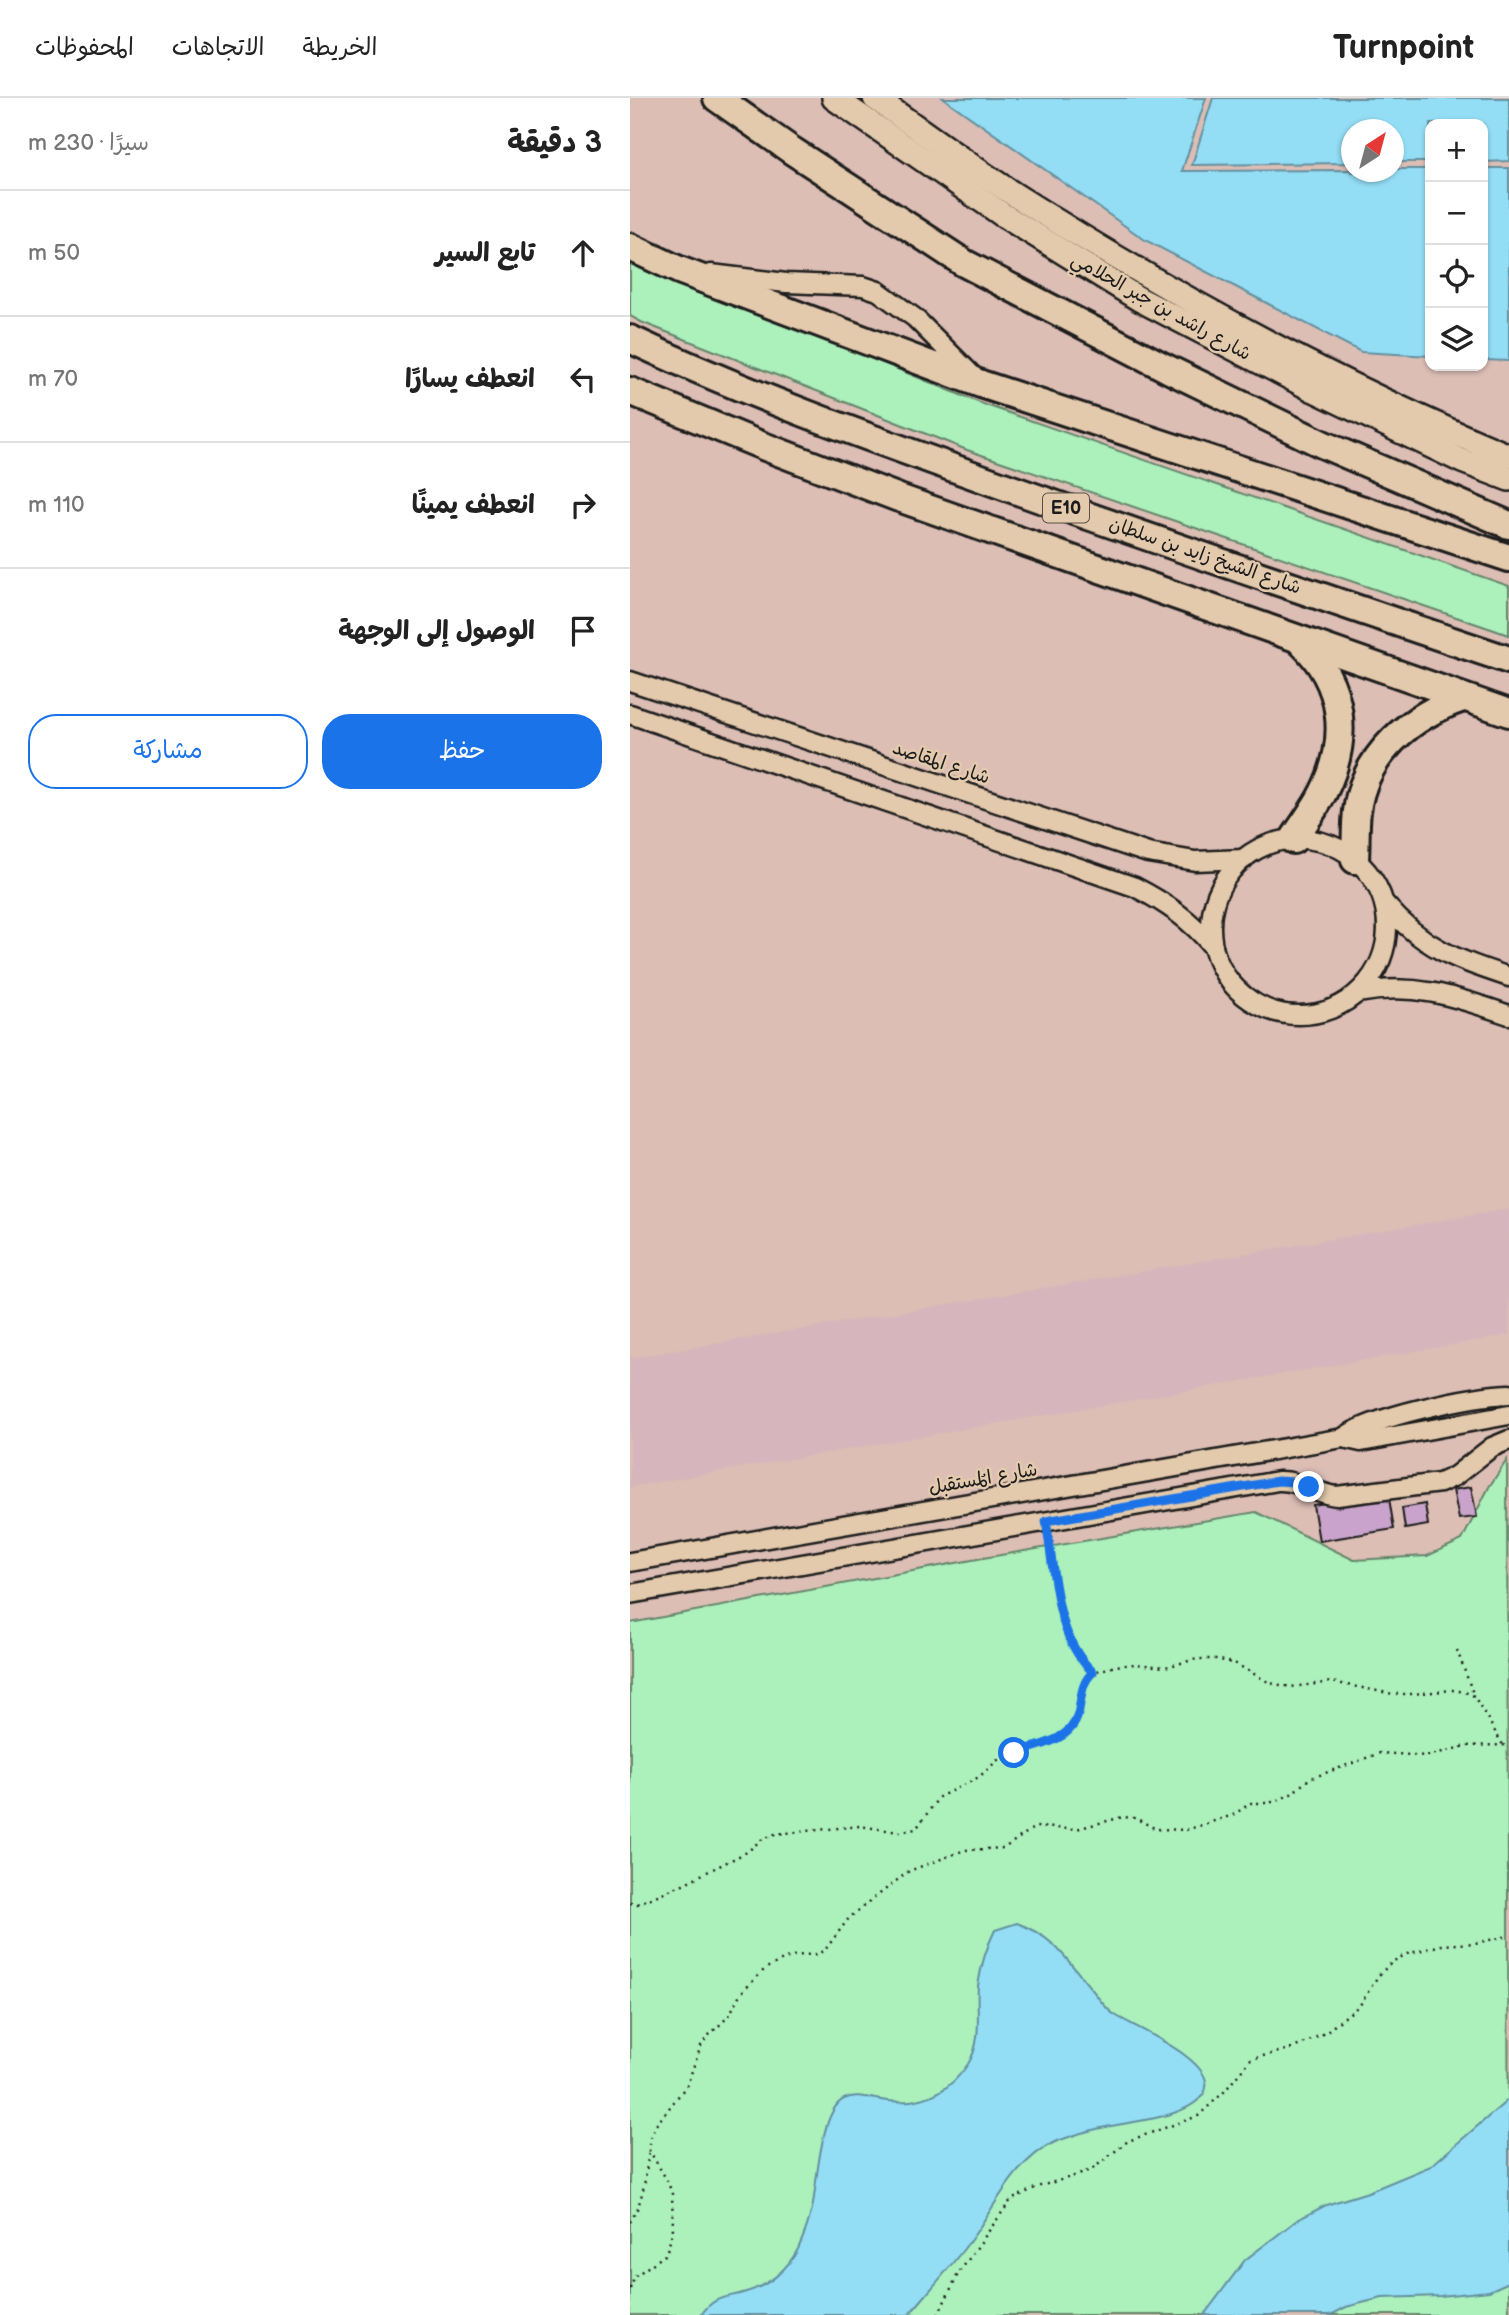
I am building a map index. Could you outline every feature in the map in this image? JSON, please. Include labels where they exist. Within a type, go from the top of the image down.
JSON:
[{"type":"highway","points":[[717,98],[791,150],[964,263],[1168,369],[1322,444],[1509,525]]},
{"type":"highway","points":[[630,240],[679,270]]},
{"type":"highway","points":[[630,247],[679,270],[981,384],[1509,558]]},
{"type":"highway","name":"شارع الشيخ زايد بن سلطان","points":[[630,339],[702,373],[897,448],[1176,547],[1509,660]]},
{"type":"highway","points":[[630,391],[899,498],[1509,713]]},
{"type":"highway","points":[[1293,839],[1316,806],[1329,779],[1337,750],[1340,714],[1337,697],[1327,674],[1300,641]]},
{"type":"highway","points":[[1356,860],[1359,802],[1365,781],[1375,762],[1404,728],[1432,710],[1463,698]]},
{"type":"main road","name":"شارع راشد بن جبر الحلامي","points":[[834,98],[1003,215],[1139,299],[1314,390],[1462,461],[1509,480]]},
{"type":"main road","name":"شارع راشد بن جبر الحلامي","points":[[875,98],[1016,195],[1150,277],[1322,370],[1509,456]]},
{"type":"street","points":[[679,270],[786,283],[856,285],[878,290],[915,318],[981,384]]},
{"type":"street","name":"شارع المقاصد","points":[[630,681],[1148,853],[1195,861],[1244,859]]},
{"type":"street","points":[[630,714],[1135,887],[1171,907],[1194,925],[1213,947]]},
{"type":"street","points":[[1384,903],[1386,942],[1381,961],[1371,978],[1358,993],[1340,1006],[1318,1013],[1296,1015],[1273,1011],[1252,1002],[1235,988],[1222,969],[1213,947],[1213,908],[1219,889],[1230,872],[1259,848],[1279,841],[1312,840],[1332,846],[1356,860],[1371,877],[1384,903],[1410,930],[1439,951],[1509,977]]},
{"type":"street","points":[[1358,993],[1391,988],[1444,993],[1509,1015]]},
{"type":"street","name":"شارع المُستقبل","points":[[630,1562],[1343,1438],[1358,1429],[1419,1410],[1507,1398]]},
{"type":"street","name":"شارع المُستقبل","points":[[1343,1438],[1361,1442],[1509,1415]]},
{"type":"street","points":[[630,1594],[1278,1481],[1294,1482],[1338,1496],[1431,1485],[1448,1480],[1479,1455],[1509,1440]]},
{"type":"path","points":[[1046,1521],[1064,1628],[1076,1653],[1093,1672]]},
{"type":"path","points":[[1457,1650],[1474,1696],[1503,1745]]},
{"type":"path","points":[[630,1903],[644,1901],[681,1885],[747,1852],[761,1840],[775,1834],[860,1826],[899,1832],[916,1829],[939,1797],[979,1777],[999,1759],[1048,1743],[1070,1728],[1079,1711],[1083,1685],[1093,1672],[1116,1666],[1135,1664],[1165,1667],[1197,1659],[1216,1659],[1236,1664],[1270,1683],[1291,1687],[1332,1682],[1393,1694],[1452,1690],[1474,1696]]},
{"type":"path","points":[[630,2222],[642,2194],[651,2137],[656,2125],[688,2085],[701,2046],[729,2016],[740,1994],[766,1968],[777,1962],[825,1950],[849,1918],[909,1871],[965,1850],[1004,1848],[1035,1828],[1076,1829],[1123,1817],[1135,1818],[1156,1829],[1186,1830],[1233,1815],[1251,1803],[1281,1799],[1309,1779],[1380,1753],[1428,1756],[1465,1746],[1509,1747]]},
{"type":"path","points":[[937,2315],[958,2274],[1011,2200],[1037,2187],[1087,2171],[1129,2141],[1198,2116],[1224,2092],[1251,2059],[1294,2048],[1323,2034],[1360,2005],[1378,1976],[1392,1962],[1407,1954],[1442,1945],[1475,1943],[1509,1936]]},
{"type":"path","points":[[630,2289],[635,2276],[665,2255],[673,2228],[672,2194],[649,2150]]},
{"type":"shaded area","points":[[1509,1209],[1509,1335],[630,1487],[630,1358]]},
{"type":"green space","points":[[630,259],[980,403],[1509,586],[1509,635],[967,450],[641,322],[630,316]]},
{"type":"green space","points":[[1507,1460],[1509,2315],[630,2315],[630,1623],[983,1558],[1256,1512],[1354,1560],[1427,1556],[1462,1540],[1489,1487]]},
{"type":"water","points":[[943,98],[1206,98],[1182,171],[1341,170],[1341,182],[1404,182],[1404,169],[1425,169],[1425,356],[1361,352],[1145,240]]},
{"type":"water","points":[[1213,98],[1509,98],[1509,161],[1488,162],[1488,119],[1425,119],[1425,162],[1404,162],[1404,119],[1341,119],[1341,163],[1192,165]]},
{"type":"water","points":[[1488,168],[1509,168],[1509,361],[1488,360]]},
{"type":"water","points":[[1017,1923],[1052,1943],[1112,2013],[1189,2058],[1206,2082],[1204,2093],[1197,2101],[1173,2113],[1087,2131],[1055,2142],[1029,2159],[999,2197],[973,2237],[909,2315],[701,2315],[716,2300],[754,2289],[769,2281],[794,2257],[810,2215],[821,2147],[836,2106],[853,2096],[894,2101],[919,2100],[941,2091],[960,2075],[976,2045],[978,1986],[989,1943],[995,1930]]},
{"type":"water","points":[[1509,2099],[1509,2282],[1489,2291],[1382,2298],[1346,2307],[1331,2315],[1204,2315],[1245,2260],[1297,2220],[1326,2205],[1368,2192],[1431,2166]]},
{"type":"building","points":[[1471,1487],[1477,1517],[1459,1519],[1453,1490]]},
{"type":"building","points":[[1388,1492],[1394,1529],[1319,1541],[1313,1505]]},
{"type":"building","points":[[1425,1504],[1428,1525],[1405,1529],[1402,1508]]},
{"type":"route","points":[[1014,1753],[1048,1743],[1070,1728],[1079,1711],[1083,1685],[1093,1672],[1076,1653],[1064,1628],[1046,1521],[1278,1481],[1309,1487]]}]
